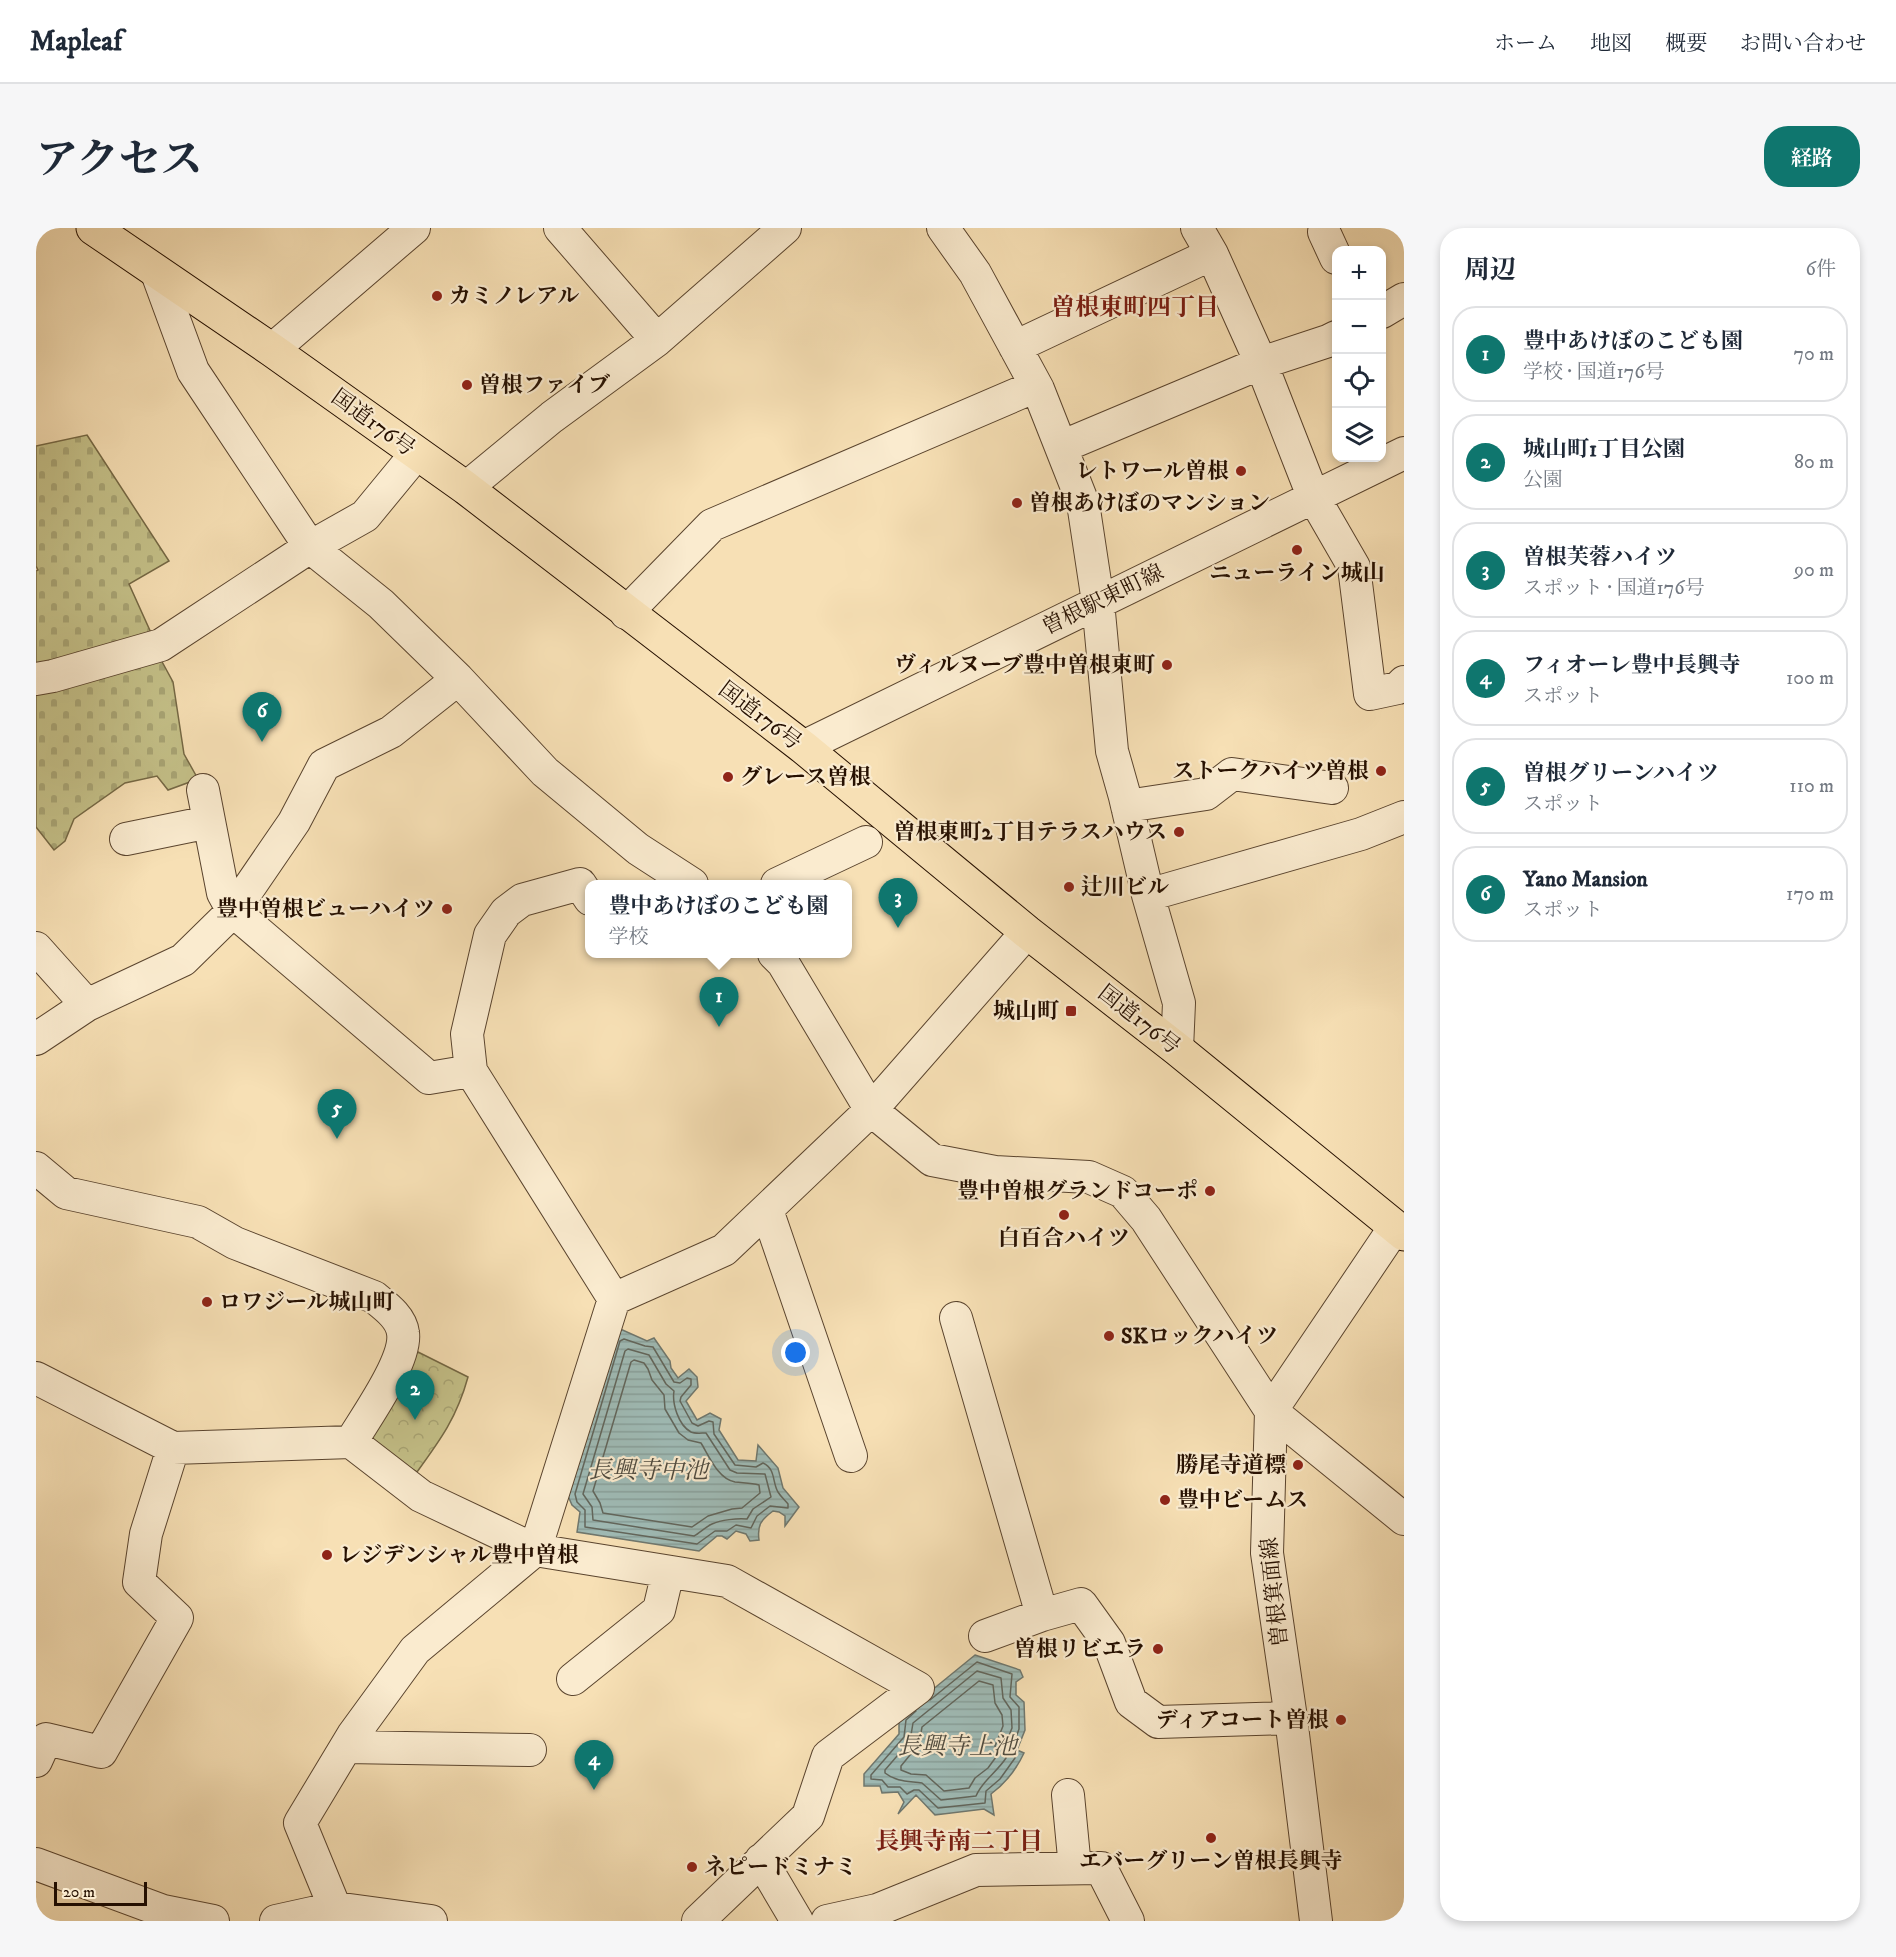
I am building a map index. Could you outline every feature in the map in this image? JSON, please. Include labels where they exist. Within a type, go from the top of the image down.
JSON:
[{"type":"highway","name":"国道176号","points":[[93,228],[272,350],[466,489],[803,747],[1027,932],[1177,1049],[1400,1230]]},
{"type":"street","points":[[272,350],[414,228]]},
{"type":"street","points":[[560,228],[657,340]]},
{"type":"street","points":[[943,228],[975,273],[1036,386],[1083,503],[1098,602],[1112,751],[1148,895],[1179,1003],[1177,1049]]},
{"type":"street","points":[[466,489],[552,417],[657,340],[769,233]]},
{"type":"street","points":[[1015,347],[1204,241],[1261,363],[1313,496],[1354,567],[1371,694],[1398,688],[1404,682]]},
{"type":"street","points":[[157,273],[193,371],[310,547],[381,604],[458,679],[545,772],[638,849],[685,880]]},
{"type":"street","points":[[1386,310],[1404,299]]},
{"type":"street","points":[[1061,447],[1261,363],[1332,339]]},
{"type":"street","points":[[626,613],[712,525],[1036,386]]},
{"type":"street","points":[[36,679],[161,645],[310,547],[365,516],[416,454]]},
{"type":"street","name":"曽根駅東町線","points":[[803,747],[1313,496],[1402,460]]},
{"type":"street","points":[[36,1039],[87,1005],[183,960],[233,911],[294,822],[324,765],[391,732],[458,679]]},
{"type":"street","points":[[1127,806],[1206,794],[1232,774],[1332,788]]},
{"type":"street","points":[[203,790],[224,893],[233,911],[429,1078],[471,1071]]},
{"type":"street","points":[[1148,895],[1361,834],[1404,818]]},
{"type":"street","points":[[126,839],[208,822]]},
{"type":"street","points":[[787,880],[866,842]]},
{"type":"street","points":[[585,892],[580,884],[522,900],[506,912],[490,935],[466,1034],[471,1071],[614,1299]]},
{"type":"street","points":[[334,1908],[300,1823],[346,1747],[415,1650],[536,1551],[614,1299],[724,1250],[871,1110],[1027,932]]},
{"type":"street","points":[[36,948],[87,1005]]},
{"type":"street","points":[[778,958],[871,1110],[932,1160],[995,1172],[1089,1177],[1122,1192],[1146,1219],[1271,1411],[1404,1519]]},
{"type":"street","points":[[36,1168],[66,1193],[198,1222],[235,1243],[374,1297],[392,1312],[404,1332],[400,1359],[351,1442]]},
{"type":"street","points":[[767,1209],[851,1456]]},
{"type":"street","points":[[1271,1411],[1400,1230]]},
{"type":"street","points":[[956,1318],[1042,1615]]},
{"type":"street","points":[[36,1378],[172,1448],[351,1442],[421,1496],[536,1551],[727,1581],[918,1688],[828,1756],[808,1816],[698,1921]]},
{"type":"street","name":"曽根箕面線","points":[[1271,1411],[1267,1553],[1291,1718],[1316,1921]]},
{"type":"street","points":[[36,1761],[46,1740],[101,1752],[177,1618],[139,1582],[146,1534],[172,1448]]},
{"type":"street","points":[[573,1680],[659,1610],[668,1572]]},
{"type":"street","points":[[984,1636],[1081,1604],[1109,1643],[1131,1702],[1158,1722],[1291,1718]]},
{"type":"street","points":[[346,1747],[530,1750]]},
{"type":"street","points":[[1068,1795],[1075,1868]]},
{"type":"street","points":[[761,1860],[797,1921]]},
{"type":"street","points":[[36,1864],[163,1911],[213,1921]]},
{"type":"street","points":[[827,1921],[877,1910],[976,1870],[1075,1868],[1101,1868],[1128,1921]]},
{"type":"street","points":[[276,1921],[334,1908],[431,1921]]},
{"type":"green space","points":[[87,435],[169,561],[129,584],[152,635],[36,672],[36,571],[38,570],[36,566],[36,446]]},
{"type":"green space","points":[[160,658],[173,682],[184,754],[198,779],[168,790],[157,776],[125,783],[74,819],[65,841],[54,850],[36,827],[36,688]]},
{"type":"green space","points":[[412,1349],[468,1377],[459,1404],[447,1427],[417,1472],[376,1449],[372,1435]]},
{"type":"water","name":"長興寺中池","points":[[618,1328],[647,1341],[654,1338],[670,1361],[671,1368],[678,1378],[689,1369],[697,1377],[698,1387],[686,1401],[697,1420],[710,1413],[721,1419],[719,1430],[738,1460],[756,1461],[758,1445],[778,1468],[783,1488],[799,1507],[785,1526],[785,1516],[773,1511],[761,1523],[759,1540],[750,1541],[746,1534],[736,1531],[727,1539],[717,1536],[699,1551],[577,1532],[580,1512],[572,1505],[568,1496]]},
{"type":"water","name":"長興寺上池","points":[[975,1655],[1020,1670],[1023,1677],[1016,1682],[1016,1695],[1024,1702],[1025,1730],[1017,1750],[1024,1753],[1010,1776],[991,1794],[994,1815],[984,1809],[935,1815],[916,1795],[898,1814],[904,1802],[898,1792],[882,1793],[880,1786],[864,1786],[864,1774],[899,1734],[899,1717]]},
{"type":"place","name":"カミノレアル","points":[[437,296]]},
{"type":"place","name":"曽根ファイブ","points":[[467,385]]},
{"type":"place","name":"レトワール曽根","points":[[1241,471]]},
{"type":"place","name":"曽根あけぼのマンション","points":[[1017,503]]},
{"type":"place","name":"ニューライン城山","points":[[1297,550]]},
{"type":"place","name":"ヴィルヌーブ豊中曽根東町","points":[[1167,665]]},
{"type":"place","name":"Yano Mansion","points":[[262,742]]},
{"type":"place","name":"ストークハイツ曽根","points":[[1381,771]]},
{"type":"place","name":"グレース曽根","points":[[728,777]]},
{"type":"place","name":"曽根東町2丁目テラスハウス","points":[[1179,832]]},
{"type":"place","name":"辻川ビル","points":[[1069,887]]},
{"type":"place","name":"豊中曽根ビューハイツ","points":[[447,909]]},
{"type":"place","name":"曽根芙蓉ハイツ","points":[[898,928]]},
{"type":"place","name":"城山町","points":[[1071,1011]]},
{"type":"place","name":"豊中あけぼのこども園","points":[[719,1027]]},
{"type":"place","name":"曽根グリーンハイツ","points":[[337,1139]]},
{"type":"place","name":"豊中曽根グランドコーポ","points":[[1210,1191]]},
{"type":"place","name":"白百合ハイツ","points":[[1064,1215]]},
{"type":"place","name":"ロワジール城山町","points":[[207,1302]]},
{"type":"place","name":"SKロックハイツ","points":[[1109,1336]]},
{"type":"place","name":"城山町1丁目公園","points":[[415,1420]]},
{"type":"place","name":"勝尾寺道標","points":[[1298,1465]]},
{"type":"place","name":"豊中ビームス","points":[[1165,1500]]},
{"type":"place","name":"レジデンシャル豊中曽根","points":[[327,1555]]},
{"type":"place","name":"曽根リビエラ","points":[[1158,1649]]},
{"type":"place","name":"ディアコート曽根","points":[[1341,1720]]},
{"type":"place","name":"フィオーレ豊中長興寺","points":[[594,1790]]},
{"type":"place","name":"エバーグリーン曽根長興寺","points":[[1211,1838]]},
{"type":"place","name":"ネピードミナミ","points":[[692,1867]]},
{"type":"district","name":"曽根東町四丁目","points":[[1135,308]]},
{"type":"district","name":"長興寺南二丁目","points":[[959,1842]]}]
